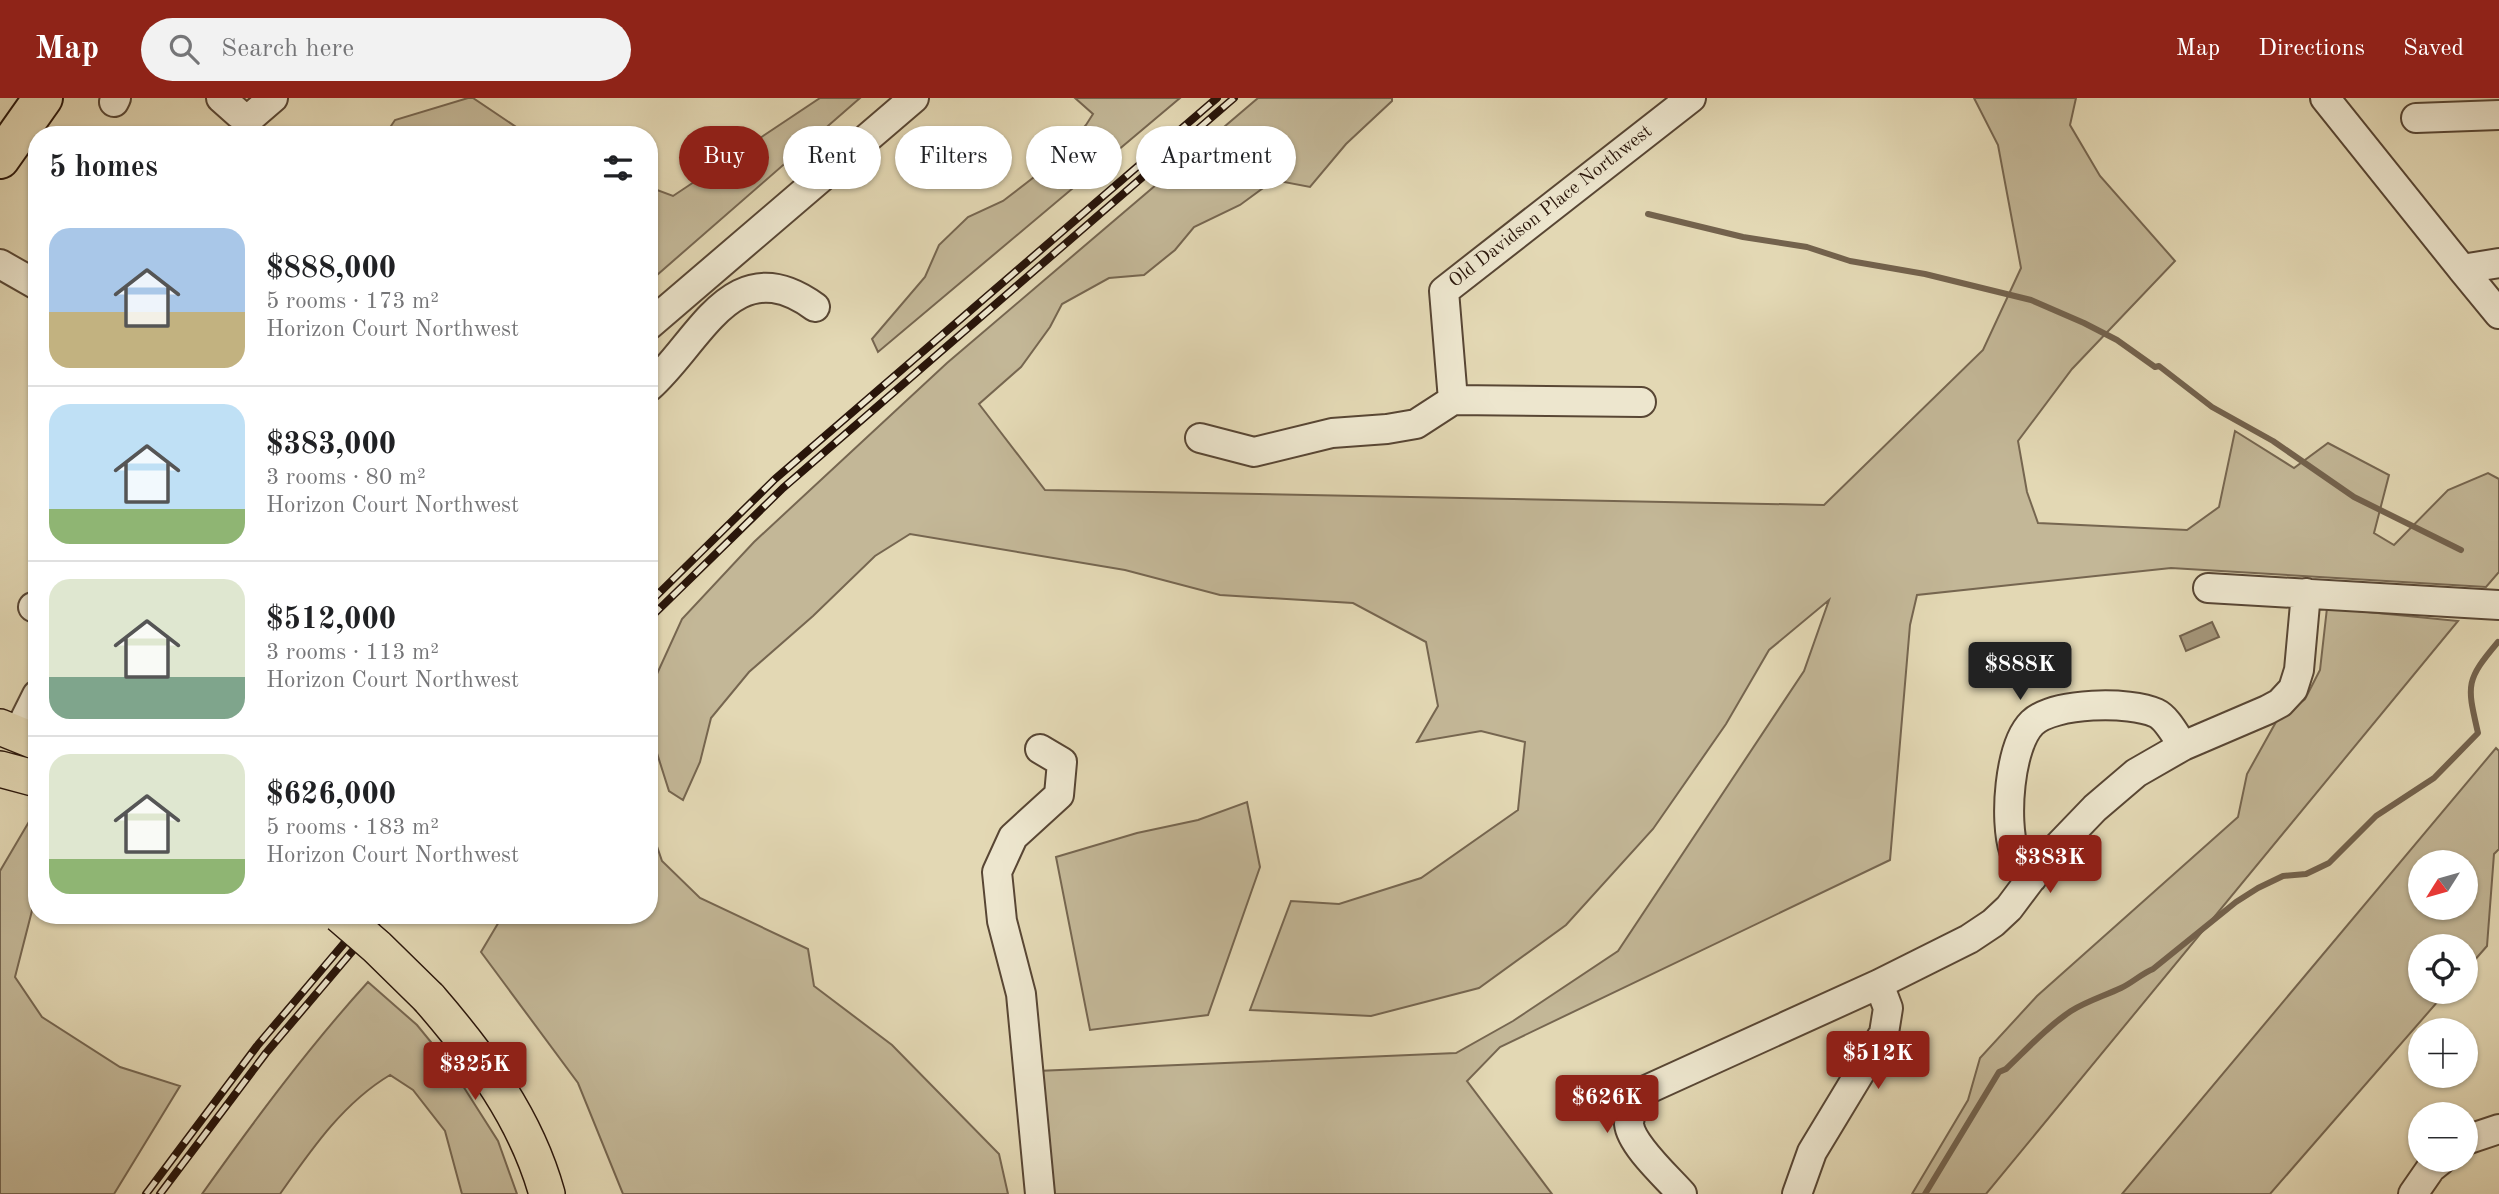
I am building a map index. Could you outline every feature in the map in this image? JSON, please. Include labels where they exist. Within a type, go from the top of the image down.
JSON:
[{"type":"highway","points":[[0,159],[43,98]]},
{"type":"main road","points":[[0,138],[23,98]]},
{"type":"main road","points":[[0,769],[28,777]]},
{"type":"main road","points":[[350,924],[429,998],[469,1044],[503,1093],[528,1140],[547,1194]]},
{"type":"street","points":[[221,98],[239,114],[251,117],[273,98]]},
{"type":"street","points":[[658,317],[914,98]]},
{"type":"street","name":"Old Davidson Place Northwest","points":[[1453,400],[1444,291],[1691,98]]},
{"type":"street","points":[[2325,98],[2499,314]]},
{"type":"street","points":[[2416,118],[2469,107],[2499,115]]},
{"type":"street","points":[[726,259],[751,290]]},
{"type":"street","points":[[2462,269],[2499,263]]},
{"type":"street","points":[[0,264],[28,280]]},
{"type":"street","points":[[658,377],[712,314],[741,292],[763,287],[796,293],[815,307]]},
{"type":"street","points":[[1200,438],[1254,452],[1332,433],[1416,424],[1453,400],[1641,402]]},
{"type":"street","points":[[2208,588],[2499,605]]},
{"type":"street","points":[[1682,1194],[1633,1138],[1629,1123],[1633,1105],[1646,1090],[1879,984],[1969,939],[1993,923],[2009,908],[2045,860],[2095,808],[2136,774],[2183,746],[2267,710],[2280,703],[2293,690],[2299,670],[2305,593]]},
{"type":"street","points":[[2032,878],[2014,854],[2009,823],[2014,760],[2021,738],[2033,722],[2045,713],[2064,708],[2139,707],[2159,714],[2183,746]]},
{"type":"street","points":[[18,735],[28,714]]},
{"type":"street","points":[[1040,748],[1062,762],[1059,794],[1013,837],[997,872],[1002,921],[1021,994],[1040,1194]]},
{"type":"street","points":[[1797,1194],[1812,1152],[1884,1033],[1888,1008],[1879,984]]},
{"type":"street","points":[[2478,1136],[2499,1129]]},
{"type":"street","points":[[2413,1194],[2428,1172]]},
{"type":"shaded area","points":[[473,98],[515,126],[391,126],[395,120]]},
{"type":"shaded area","points":[[820,98],[860,98],[828,126],[783,126],[783,165],[769,177],[769,132]]},
{"type":"shaded area","points":[[1075,98],[1180,98],[1147,126],[1136,126],[1136,135],[1122,147],[1122,126],[1085,126],[1093,114]]},
{"type":"shaded area","points":[[1258,98],[1392,98],[1392,101],[1346,144],[1310,187],[1296,184],[1296,126],[1225,126]]},
{"type":"shaded area","points":[[1974,98],[2076,98],[2070,125],[2100,176],[2175,261],[2072,369],[2018,441],[2027,492],[2038,523],[2187,530],[2219,507],[2235,431],[2294,468],[2328,443],[2389,475],[2374,533],[2394,545],[2448,490],[2488,473],[2499,479],[2499,572],[2486,587],[2171,568],[1917,595],[1910,625],[1890,860],[1500,1047],[1467,1081],[1552,1194],[1053,1194],[1037,1071],[1456,1053],[1513,1021],[1618,951],[1804,671],[1829,600],[1769,650],[1726,724],[1653,829],[1566,925],[1479,988],[1371,1016],[1250,1010],[1291,901],[1339,904],[1421,878],[1518,810],[1525,742],[1481,731],[1417,742],[1438,706],[1426,642],[1353,603],[1220,595],[1125,570],[910,534],[875,556],[813,616],[749,672],[711,718],[700,762],[683,800],[669,791],[658,756],[658,672],[682,619],[754,542],[947,363],[1151,189],[1262,189],[1240,205],[1194,227],[1175,250],[1144,275],[1109,278],[1062,304],[1050,327],[1021,367],[979,404],[1045,490],[1824,505],[1983,350],[2021,268],[1998,145]]},
{"type":"shaded area","points":[[1026,183],[1026,189],[1072,189],[878,352],[872,339],[925,277],[939,245],[968,217],[1003,201]]},
{"type":"shaded area","points":[[684,189],[756,189],[658,274],[658,190],[673,196]]},
{"type":"shaded area","points":[[2327,608],[2458,621],[1986,1194],[1912,1194],[1968,1100],[1980,1058],[2037,996],[2238,817],[2247,774],[2276,722],[2305,699],[2320,670]]},
{"type":"shaded area","points":[[2212,622],[2219,637],[2186,651],[2180,636]]},
{"type":"shaded area","points":[[2496,748],[2499,751],[2499,849],[2494,854],[2487,946],[2478,956],[2478,934],[2408,934],[2408,1004],[2436,1004],[2423,1018],[2408,1018],[2408,1036],[2270,1194],[2122,1194],[2408,853],[2408,920],[2478,920],[2478,850],[2410,850]]},
{"type":"shaded area","points":[[1247,802],[1260,867],[1208,1015],[1090,1030],[1056,857],[1137,833],[1198,820]]},
{"type":"shaded area","points":[[28,823],[29,924],[15,977],[42,1017],[120,1067],[180,1086],[114,1194],[0,1194],[0,871]]},
{"type":"shaded area","points":[[658,849],[662,861],[700,898],[808,949],[814,986],[892,1045],[999,1154],[1008,1194],[623,1194],[578,1083],[481,952],[498,924],[658,924]]},
{"type":"shaded area","points":[[368,982],[417,1025],[449,1064],[498,1141],[517,1194],[462,1194],[445,1131],[413,1090],[390,1075],[357,1099],[329,1128],[280,1194],[202,1194],[282,1085]]},
{"type":"waterway","points":[[1648,214],[1743,237],[1807,247],[1850,261],[1925,274],[2031,300],[2117,340],[2155,367],[2159,366],[2212,407],[2273,441],[2354,497],[2461,550]]},
{"type":"waterway","points":[[1925,1194],[1999,1072],[2006,1069],[2054,1024],[2077,1007],[2121,988],[2153,969],[2236,902],[2258,888],[2283,876],[2306,874],[2329,863],[2376,816],[2434,778],[2478,733],[2472,704],[2472,684],[2479,666],[2498,642]]},
{"type":"railway","points":[[658,594],[775,479],[1217,98]]},
{"type":"railway","points":[[658,610],[783,488],[1234,98]]},
{"type":"railway","points":[[146,1194],[257,1046],[360,924]]},
{"type":"railway","points":[[160,1194],[266,1053],[375,924]]}]
